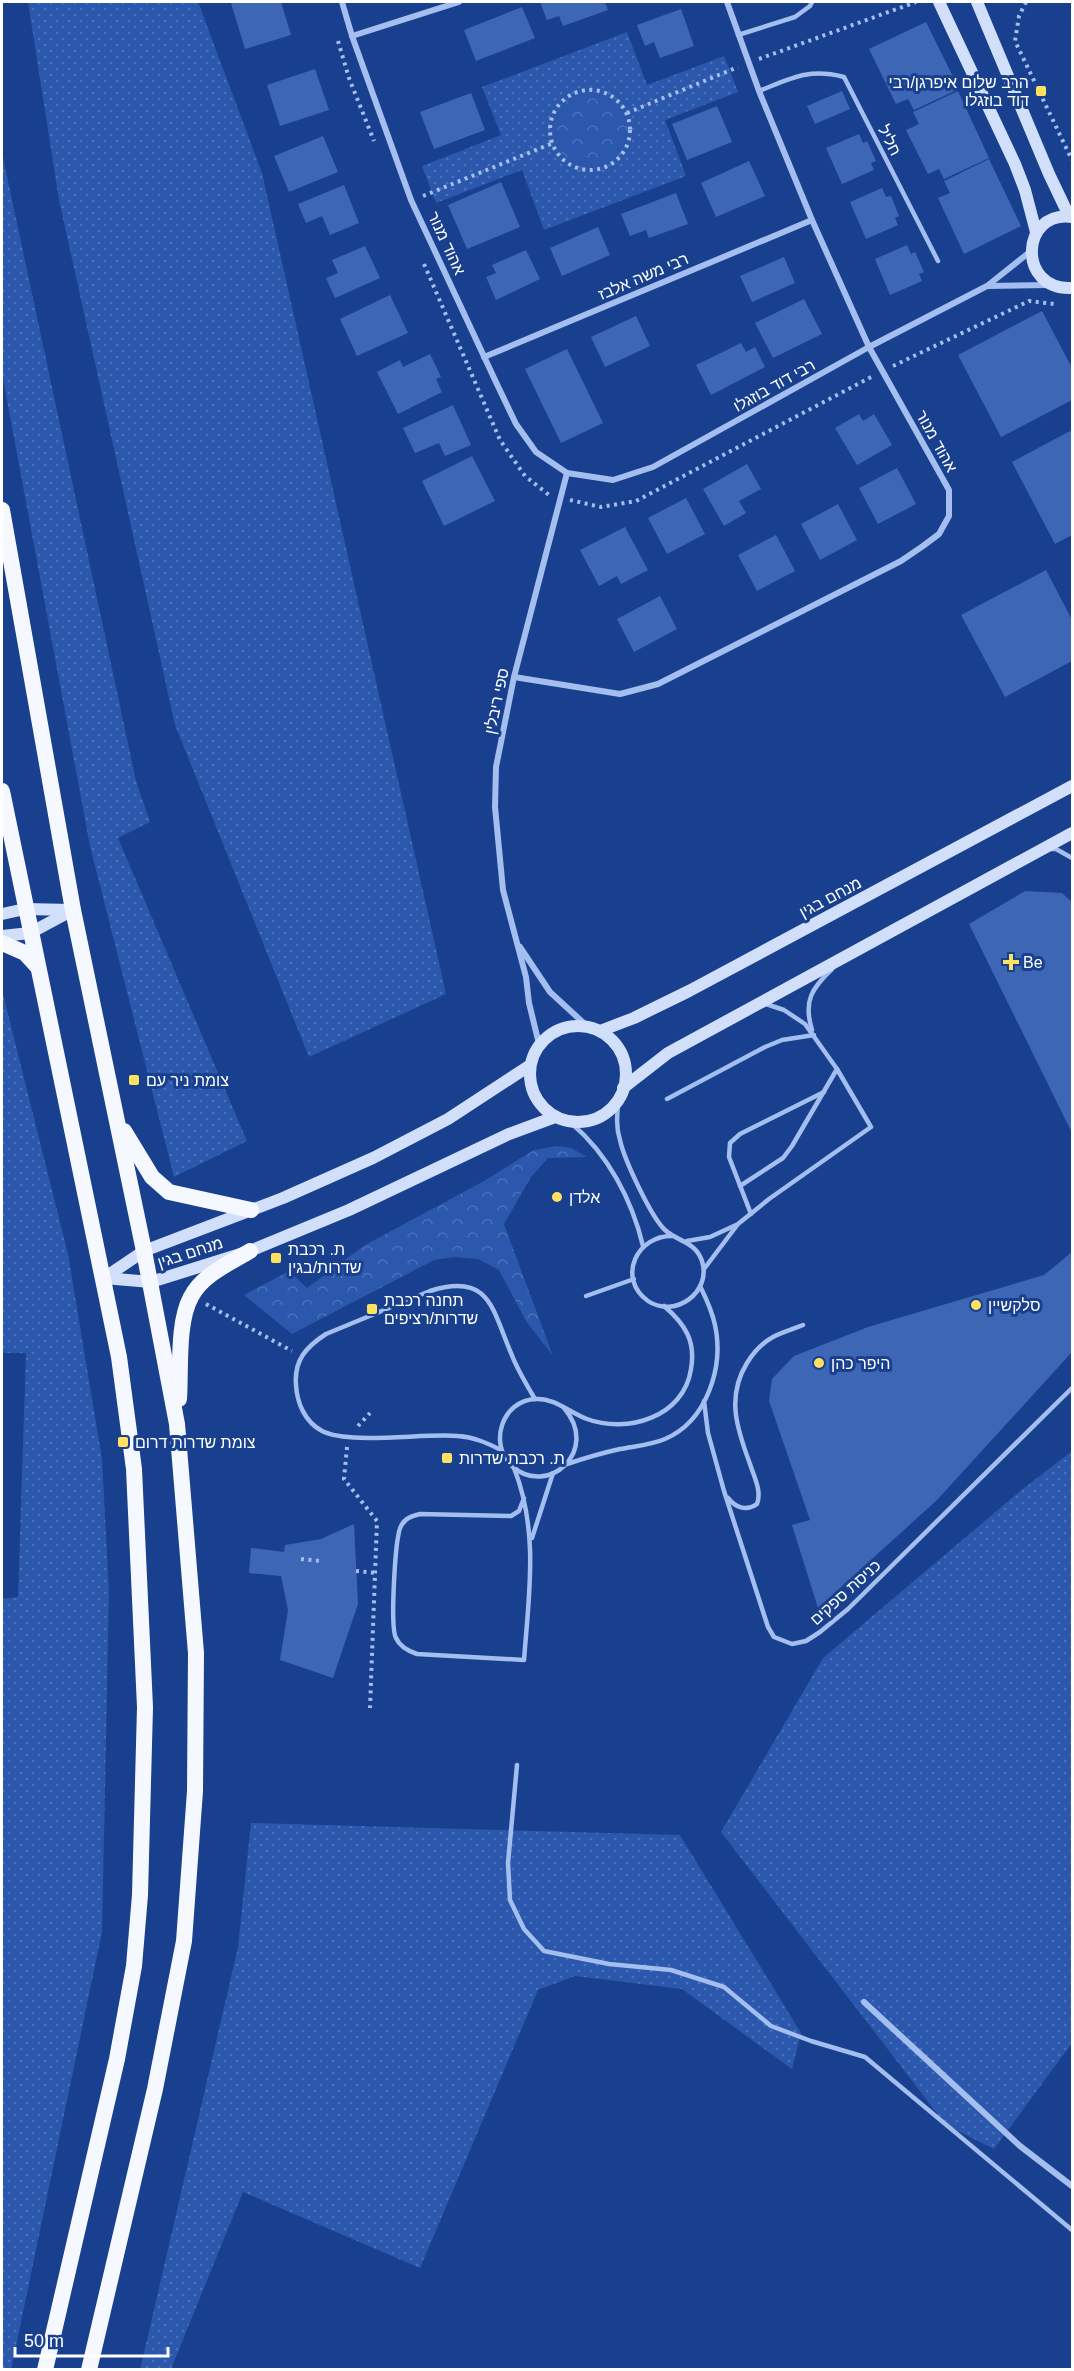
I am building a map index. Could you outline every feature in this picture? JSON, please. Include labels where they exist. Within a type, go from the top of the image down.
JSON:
[{"type":"highway","points":[[2,510],[73,910],[151,1282],[177,1424],[196,1653],[195,1791],[184,1941],[156,2089],[89,2370]]},
{"type":"highway","points":[[2,826],[3,797]]},
{"type":"highway","points":[[3,797],[119,1357],[134,1469],[145,1707],[140,1895],[134,1966],[117,2059],[45,2370]]},
{"type":"highway","points":[[2,943],[25,953],[38,967]]},
{"type":"highway","points":[[117,1119],[152,1177],[169,1192],[251,1210]]},
{"type":"highway","points":[[177,1424],[182,1325],[191,1295],[214,1272],[250,1251]]},
{"type":"main road","points":[[939,2],[1025,190],[1036,232],[1031,251],[1035,269],[1040,277],[1052,285],[1070,291]]},
{"type":"main road","points":[[980,4],[1049,174],[1071,216],[1052,220],[1036,232]]},
{"type":"main road","name":"מנחם בגין","points":[[594,1029],[634,1018],[688,991],[1072,786]]},
{"type":"main road","points":[[623,1088],[668,1053],[839,962],[1072,833]]},
{"type":"main road","points":[[2,914],[25,909],[73,910]]},
{"type":"main road","points":[[2,936],[30,933],[73,910]]},
{"type":"main road","points":[[577,1026],[594,1029],[612,1039],[623,1058],[626,1075],[623,1088],[618,1104],[600,1117],[587,1122],[571,1123],[555,1117],[542,1107],[533,1094],[529,1079],[529,1066],[540,1044],[558,1030],[577,1026]]},
{"type":"main road","name":"מנחם בגין","points":[[104,1278],[144,1251],[332,1178],[448,1119],[529,1066]]},
{"type":"main road","name":"מנחם בגין","points":[[104,1278],[151,1282],[250,1251],[349,1210],[509,1134],[555,1117]]},
{"type":"street","name":"אהוד מנור","points":[[342,2],[411,200],[516,424],[536,452],[567,473]]},
{"type":"street","points":[[352,36],[459,2]]},
{"type":"street","name":"אהוד מנור","points":[[514,677],[620,694],[658,684],[901,561],[939,534],[949,516],[949,490],[869,347],[812,220],[748,63],[727,2]]},
{"type":"street","name":"רבי משה אלבז","points":[[484,357],[812,220]]},
{"type":"street","name":"רבי דוד בוזגלו","points":[[567,473],[613,480],[653,467],[869,347],[987,286],[1031,251]]},
{"type":"street","name":"רבי דוד בוזגלו","points":[[987,286],[1052,285]]},
{"type":"street","name":"ספי ריבלין","points":[[540,1044],[529,1003],[526,977],[503,890],[495,807],[496,767],[514,677],[567,473]]},
{"type":"street","name":"ספי ריבלין","points":[[515,939],[550,992],[594,1029]]},
{"type":"street","points":[[864,2002],[1020,2146],[1072,2186]]},
{"type":"lane","points":[[738,35],[795,16],[810,6],[812,2]]},
{"type":"lane","name":"חליל","points":[[759,91],[811,72],[844,77],[938,261]]},
{"type":"lane","points":[[1042,850],[1056,849],[1072,858]]},
{"type":"lane","points":[[814,1035],[808,1010],[814,985],[839,962]]},
{"type":"lane","points":[[687,1241],[710,1237],[738,1224],[871,1126],[806,1024],[784,1010],[769,1004],[758,1004]]},
{"type":"lane","points":[[667,1099],[765,1047],[782,1040],[814,1035]]},
{"type":"lane","points":[[740,1186],[783,1158],[837,1070]]},
{"type":"lane","points":[[751,1214],[729,1157],[730,1143],[740,1134],[824,1092]]},
{"type":"lane","points":[[618,1104],[617,1127],[623,1153],[664,1229],[687,1241],[698,1252],[704,1269]]},
{"type":"lane","points":[[571,1123],[599,1151],[607,1163],[632,1207],[643,1246]]},
{"type":"lane","points":[[674,1236],[656,1238],[643,1246],[635,1258],[634,1279],[643,1296],[652,1303],[664,1306],[673,1306],[687,1301],[700,1286],[704,1269],[738,1224]]},
{"type":"lane","points":[[586,1296],[634,1279]]},
{"type":"lane","points":[[501,1449],[487,1442],[457,1436],[348,1437],[320,1430],[302,1411],[296,1383],[300,1355],[313,1342],[326,1334],[430,1291],[445,1286],[468,1286],[489,1300],[511,1355],[535,1399]]},
{"type":"lane","points":[[514,1468],[534,1476],[553,1473],[567,1464],[598,1454],[650,1444],[667,1438],[691,1419],[704,1401],[714,1377],[717,1341],[711,1309],[700,1286]]},
{"type":"lane","points":[[524,1498],[519,1511],[511,1516],[434,1513],[409,1517],[402,1524],[398,1533],[393,1626],[395,1637],[408,1651],[417,1654],[524,1660],[531,1540],[524,1498],[514,1468],[501,1449],[499,1437],[501,1425],[507,1414],[516,1406],[535,1399],[552,1402],[586,1419],[604,1424],[623,1425],[643,1421],[673,1404],[690,1376],[693,1357],[688,1333],[664,1306]]},
{"type":"lane","points":[[724,1491],[733,1504],[740,1508],[753,1507],[759,1498],[758,1486],[739,1432],[735,1413],[735,1392],[740,1374],[752,1354],[772,1337],[803,1324]]},
{"type":"lane","name":"כניסת ספקים","points":[[704,1401],[708,1433],[724,1491],[768,1627],[774,1637],[792,1644],[806,1641],[848,1609],[1072,1388]]},
{"type":"lane","points":[[564,1408],[572,1418],[577,1430],[574,1454],[567,1464]]},
{"type":"lane","points":[[531,1540],[553,1473]]},
{"type":"lane","points":[[517,1765],[508,1863],[510,1900],[524,1929],[544,1952],[609,1964],[671,1970],[724,1987],[771,2026],[865,2057],[1072,2230]]},
{"type":"path","points":[[627,114],[748,63],[916,2]]},
{"type":"path","points":[[1026,2],[1019,16],[1015,41],[1072,160]]},
{"type":"path","points":[[336,34],[349,78],[378,151]]},
{"type":"path","points":[[591,90],[603,92],[614,97],[627,114],[630,129],[629,141],[615,161],[603,168],[589,169],[576,166],[564,159],[553,143],[551,122],[556,109],[565,99],[577,92],[591,90]]},
{"type":"path","points":[[411,200],[553,143]]},
{"type":"path","points":[[422,258],[500,440],[525,476],[549,495],[601,507],[636,501],[883,370],[1029,301],[1062,304]]},
{"type":"path","points":[[191,1295],[300,1355]]},
{"type":"path","points":[[348,1437],[344,1479],[377,1521],[370,1708]]},
{"type":"path","points":[[301,1559],[320,1561]]},
{"type":"path","points":[[356,1571],[395,1575]]},
{"type":"green space","points":[[28,2],[198,2],[262,173],[446,994],[309,1057],[175,725],[59,200]]},
{"type":"green space","points":[[627,32],[647,85],[724,56],[738,92],[665,120],[686,176],[544,230],[522,170],[436,203],[422,166],[501,135],[482,87]]},
{"type":"green space","points":[[590,90],[605,93],[618,102],[627,115],[630,130],[627,145],[618,158],[605,167],[590,170],[575,167],[562,158],[553,145],[550,130],[553,115],[562,102],[575,93]]},
{"type":"green space","points":[[2,153],[136,781],[150,822],[118,838],[247,1141],[174,1177],[90,846],[2,373]]},
{"type":"green space","points":[[2,990],[68,1254],[102,1459],[109,1592],[102,1932],[11,2370],[2,2369],[2,1599],[18,1597],[26,1353],[2,1353]]},
{"type":"green space","points":[[557,1146],[571,1148],[587,1157],[548,1158],[531,1177],[504,1224],[553,1356],[526,1321],[499,1270],[478,1259],[454,1257],[434,1260],[292,1334],[244,1295],[289,1271],[307,1288],[365,1245],[484,1181],[534,1150]]},
{"type":"green space","points":[[1072,1451],[1072,2043],[994,2149],[946,2125],[721,1832],[823,1658],[1019,1492]]},
{"type":"green space","points":[[251,1823],[680,1835],[801,2033],[792,2069],[682,1989],[575,1976],[538,1990],[420,2268],[243,2192],[171,2369],[140,2370],[238,1947]]},
{"type":"building","points":[[281,2],[291,35],[245,49],[231,3]]},
{"type":"building","points":[[540,2],[605,2],[608,10],[563,26],[559,16],[547,20]]},
{"type":"building","points":[[522,7],[535,38],[476,61],[464,30]]},
{"type":"building","points":[[681,9],[694,46],[660,58],[654,42],[645,46],[637,25]]},
{"type":"building","points":[[926,22],[959,89],[914,110],[908,99],[896,104],[869,49]]},
{"type":"building","points":[[315,69],[329,110],[280,126],[267,85]]},
{"type":"building","points":[[842,91],[850,109],[815,124],[807,106]]},
{"type":"building","points":[[958,91],[989,158],[944,179],[939,169],[928,174],[906,130],[919,124],[913,112]]},
{"type":"building","points":[[471,93],[485,130],[434,149],[420,112]]},
{"type":"building","points":[[717,106],[732,142],[687,160],[672,124]]},
{"type":"building","points":[[859,134],[863,143],[867,141],[876,161],[871,163],[874,170],[842,184],[826,148]]},
{"type":"building","points":[[323,136],[338,172],[289,192],[274,156]]},
{"type":"building","points":[[989,159],[1021,226],[964,254],[938,198],[950,193],[944,181]]},
{"type":"building","points":[[749,161],[765,196],[716,217],[701,183]]},
{"type":"building","points":[[501,182],[520,227],[467,249],[448,205]]},
{"type":"building","points":[[344,185],[359,223],[330,235],[322,216],[306,223],[298,204]]},
{"type":"building","points":[[882,188],[886,197],[891,196],[899,216],[895,218],[898,225],[866,239],[850,202]]},
{"type":"building","points":[[676,193],[688,224],[649,238],[646,230],[630,236],[621,214]]},
{"type":"building","points":[[598,227],[610,255],[562,276],[550,248]]},
{"type":"building","points":[[907,245],[911,254],[915,252],[924,272],[919,274],[922,281],[890,295],[875,259]]},
{"type":"building","points":[[365,246],[380,278],[335,298],[326,278],[338,273],[332,260]]},
{"type":"building","points":[[526,250],[540,279],[496,300],[486,277],[496,273],[492,265]]},
{"type":"building","points":[[784,257],[795,283],[752,302],[740,276]]},
{"type":"building","points":[[390,295],[408,333],[357,356],[340,319]]},
{"type":"building","points":[[804,299],[822,334],[773,358],[755,323]]},
{"type":"building","points":[[1042,311],[1072,368],[1072,400],[1001,437],[958,355]]},
{"type":"building","points":[[636,316],[650,346],[605,367],[591,337]]},
{"type":"building","points":[[741,343],[746,352],[755,347],[765,367],[711,395],[696,365]]},
{"type":"building","points":[[567,349],[603,423],[561,443],[525,369]]},
{"type":"building","points":[[430,354],[441,377],[436,379],[442,392],[398,414],[377,372],[400,360],[403,367]]},
{"type":"building","points":[[453,405],[471,445],[445,456],[439,443],[415,453],[403,428]]},
{"type":"building","points":[[859,414],[863,421],[874,414],[892,445],[857,465],[835,428]]},
{"type":"building","points":[[1072,430],[1072,535],[1055,544],[1012,462]]},
{"type":"building","points":[[472,456],[495,501],[444,526],[422,481]]},
{"type":"building","points":[[747,464],[761,489],[739,501],[746,513],[724,526],[703,489]]},
{"type":"building","points":[[897,468],[916,504],[878,524],[859,488]]},
{"type":"building","points":[[686,498],[705,534],[667,554],[648,518]]},
{"type":"building","points":[[838,504],[857,540],[820,560],[801,524]]},
{"type":"building","points":[[625,527],[648,570],[621,584],[617,576],[599,586],[580,550]]},
{"type":"building","points":[[776,535],[795,571],[757,591],[738,555]]},
{"type":"building","points":[[1046,570],[1072,620],[1072,661],[1005,697],[961,615]]},
{"type":"building","points":[[660,596],[677,629],[634,652],[617,619]]},
{"type":"building","points":[[1025,891],[1062,893],[1072,902],[1072,1133],[969,924]]},
{"type":"building","points":[[1072,1252],[1072,1352],[937,1500],[818,1608],[792,1525],[810,1520],[769,1401],[772,1379],[794,1356],[868,1327],[1044,1275]]},
{"type":"building","points":[[354,1524],[358,1604],[333,1678],[280,1660],[288,1610],[281,1576],[249,1573],[251,1548],[284,1552],[285,1545],[321,1539]]},
{"type":"place","name":"הרב שלום איפרגן/רבי דוד בוזגלו","points":[[1041,91]]},
{"type":"place","name":"Be","points":[[1011,962]]},
{"type":"place","name":"צומת ניר עם","points":[[134,1080]]},
{"type":"place","name":"אלדן","points":[[557,1197]]},
{"type":"place","name":"ת. רכבת שדרות/בגין","points":[[276,1258]]},
{"type":"place","name":"סלקשיין","points":[[976,1305]]},
{"type":"place","name":"תחנה רכבת שדרות/רציפים","points":[[372,1309]]},
{"type":"place","name":"היפר כהן","points":[[819,1363]]},
{"type":"place","name":"צומת שדרות דרום","points":[[123,1442]]},
{"type":"place","name":"ת. רכבת שדרות","points":[[447,1458]]}]
